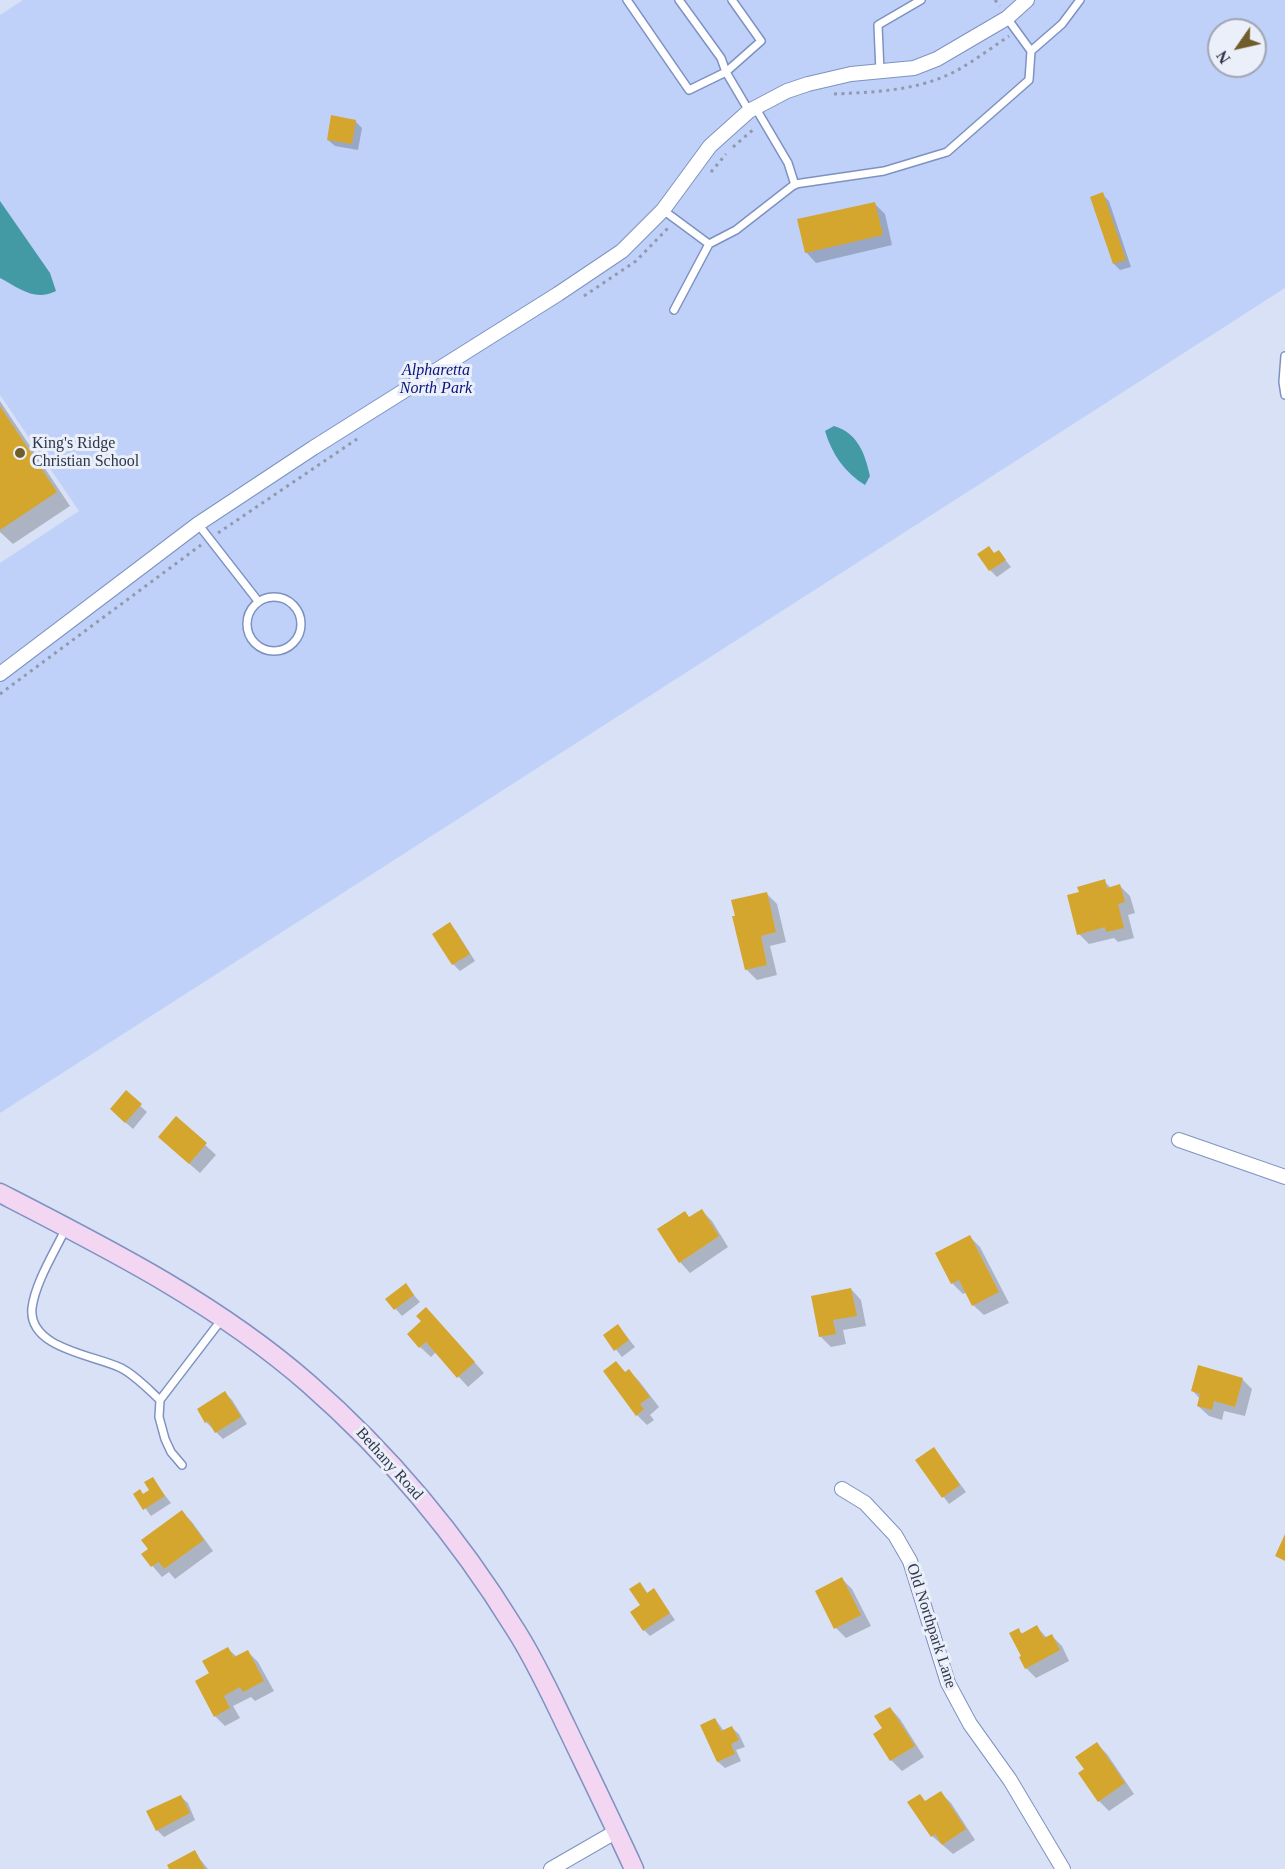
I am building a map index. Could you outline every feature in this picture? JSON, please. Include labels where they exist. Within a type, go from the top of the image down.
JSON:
[{"type":"street","points":[[0,674],[198,524],[322,442],[622,251],[663,210],[710,146],[752,109],[787,91],[808,84],[851,74],[914,68],[938,60],[1007,18],[1027,0]]},
{"type":"street","points":[[1179,1140],[1285,1177]]},
{"type":"street","name":"Bethany Road","points":[[0,1193],[117,1254],[222,1318],[309,1383],[389,1462],[466,1556],[515,1628],[537,1667],[634,1869]]},
{"type":"street","name":"Old Northpark Lane","points":[[842,1489],[865,1503],[895,1535],[910,1561],[948,1683],[970,1724],[1010,1780],[1063,1869]]},
{"type":"street","points":[[551,1869],[617,1831]]},
{"type":"lane","points":[[627,0],[689,90],[726,72],[761,41],[732,0]]},
{"type":"lane","points":[[679,0],[721,58],[726,72],[788,163],[795,185]]},
{"type":"lane","points":[[880,72],[878,25],[921,0]]},
{"type":"lane","points":[[1031,51],[1062,24],[1080,0]]},
{"type":"lane","points":[[674,310],[710,244],[735,230],[795,185],[884,171],[947,152],[1029,80],[1031,51],[1007,18]]},
{"type":"lane","points":[[663,210],[710,244]]},
{"type":"lane","points":[[1285,356],[1285,395]]},
{"type":"lane","points":[[198,524],[258,601]]},
{"type":"lane","points":[[279,597],[293,605],[300,622],[296,640],[289,646],[280,650],[271,650],[255,643],[247,628],[249,613],[258,601],[279,597]]},
{"type":"lane","points":[[66,1228],[32,1306],[34,1323],[45,1337],[62,1347],[123,1369],[160,1400]]},
{"type":"lane","points":[[182,1465],[171,1452],[165,1439],[159,1417],[160,1400],[222,1318]]},
{"type":"green space","name":"Alpharetta North Park","points":[[23,0],[1285,0],[1285,288],[0,1113],[0,563],[79,511],[0,395],[0,15]]},
{"type":"shaded area","points":[[0,201],[50,273],[56,291],[41,295],[34,294],[0,278]]},
{"type":"shaded area","points":[[834,426],[849,434],[859,445],[870,476],[865,485],[845,468],[831,447],[825,431]]},
{"type":"building","points":[[331,115],[356,120],[352,144],[327,140]]},
{"type":"building","points":[[1103,192],[1126,260],[1113,264],[1090,197]]},
{"type":"building","points":[[875,202],[883,235],[805,253],[797,219]]},
{"type":"building","points":[[0,406],[57,492],[0,530]]},
{"type":"building","points":[[989,546],[994,553],[999,550],[1006,560],[989,571],[977,554]]},
{"type":"building","points":[[1105,879],[1107,888],[1120,884],[1125,902],[1118,904],[1124,928],[1106,932],[1105,927],[1077,935],[1067,895],[1079,892],[1077,887]]},
{"type":"building","points":[[767,892],[776,932],[761,936],[767,965],[745,970],[732,916],[735,916],[731,900]]},
{"type":"building","points":[[450,922],[470,954],[452,965],[432,934]]},
{"type":"building","points":[[126,1090],[142,1104],[125,1123],[110,1109]]},
{"type":"building","points":[[176,1116],[207,1143],[189,1164],[158,1137]]},
{"type":"building","points":[[702,1209],[719,1236],[679,1263],[657,1229],[685,1211],[689,1217]]},
{"type":"building","points":[[970,1235],[999,1292],[972,1306],[959,1280],[951,1284],[935,1253]]},
{"type":"building","points":[[406,1283],[414,1295],[394,1310],[385,1299]]},
{"type":"building","points":[[851,1288],[857,1316],[833,1320],[836,1334],[819,1337],[811,1296]]},
{"type":"building","points":[[426,1307],[475,1362],[457,1378],[426,1342],[419,1348],[407,1334],[421,1321],[416,1316]]},
{"type":"building","points":[[618,1324],[629,1340],[614,1351],[603,1335]]},
{"type":"building","points":[[616,1361],[625,1372],[629,1369],[650,1397],[640,1404],[644,1409],[636,1416],[603,1371]]},
{"type":"building","points":[[1198,1365],[1243,1378],[1235,1407],[1214,1401],[1212,1410],[1197,1406],[1200,1394],[1191,1391]]},
{"type":"building","points":[[225,1391],[241,1417],[215,1433],[208,1421],[205,1423],[197,1409]]},
{"type":"building","points":[[934,1447],[960,1485],[942,1498],[915,1460]]},
{"type":"building","points":[[153,1477],[165,1496],[143,1510],[133,1494],[140,1489],[143,1494],[149,1490],[144,1482]]},
{"type":"building","points":[[182,1510],[204,1540],[164,1569],[159,1562],[151,1567],[141,1554],[148,1549],[141,1540]]},
{"type":"building","points":[[1285,1534],[1285,1561],[1275,1556]]},
{"type":"building","points":[[842,1577],[861,1615],[834,1629],[815,1591]]},
{"type":"building","points":[[640,1582],[647,1593],[654,1588],[670,1613],[643,1631],[630,1612],[640,1605],[629,1589]]},
{"type":"building","points":[[1037,1625],[1044,1638],[1052,1634],[1060,1650],[1025,1669],[1009,1633],[1019,1628],[1021,1634]]},
{"type":"building","points":[[228,1647],[234,1657],[248,1650],[264,1681],[243,1692],[240,1687],[224,1696],[230,1708],[214,1717],[195,1681],[209,1673],[202,1661]]},
{"type":"building","points":[[890,1707],[915,1746],[890,1761],[873,1734],[882,1728],[874,1716]]},
{"type":"building","points":[[715,1718],[721,1731],[732,1726],[739,1740],[731,1744],[735,1754],[717,1762],[700,1725]]},
{"type":"building","points":[[1097,1742],[1125,1783],[1098,1802],[1078,1773],[1084,1769],[1075,1757]]},
{"type":"building","points":[[941,1791],[966,1829],[942,1845],[935,1834],[931,1837],[907,1802],[920,1794],[925,1801]]},
{"type":"building","points":[[181,1795],[190,1813],[156,1831],[146,1811]]},
{"type":"building","points":[[195,1850],[205,1869],[169,1869],[167,1865]]},
{"type":"place","name":"King's Ridge Christian School","points":[[20,453]]}]
